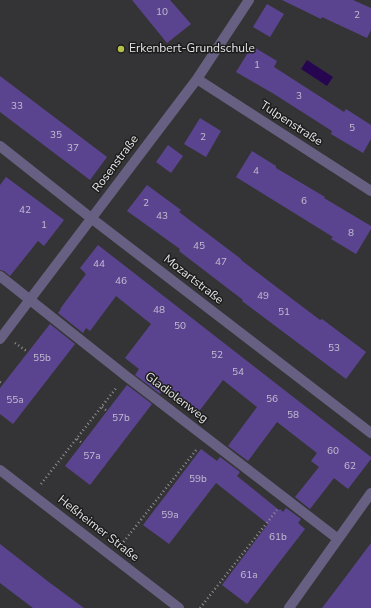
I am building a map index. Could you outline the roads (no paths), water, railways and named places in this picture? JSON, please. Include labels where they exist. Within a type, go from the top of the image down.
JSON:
[{"type":"street","name":"Rosenstraße","points":[[0,339],[197,79],[248,0]]},
{"type":"street","name":"Tulpenstraße","points":[[197,79],[371,191]]},
{"type":"street","name":"Mozartstraße","points":[[0,146],[91,218],[371,433]]},
{"type":"street","name":"Gladiolenweg","points":[[0,276],[126,376],[338,539]]},
{"type":"street","name":"Heßheimer Straße","points":[[0,470],[179,608]]},
{"type":"street","points":[[289,608],[371,493]]},
{"type":"place","name":"Erkenbert-Grundschule","points":[[121,49]]}]
